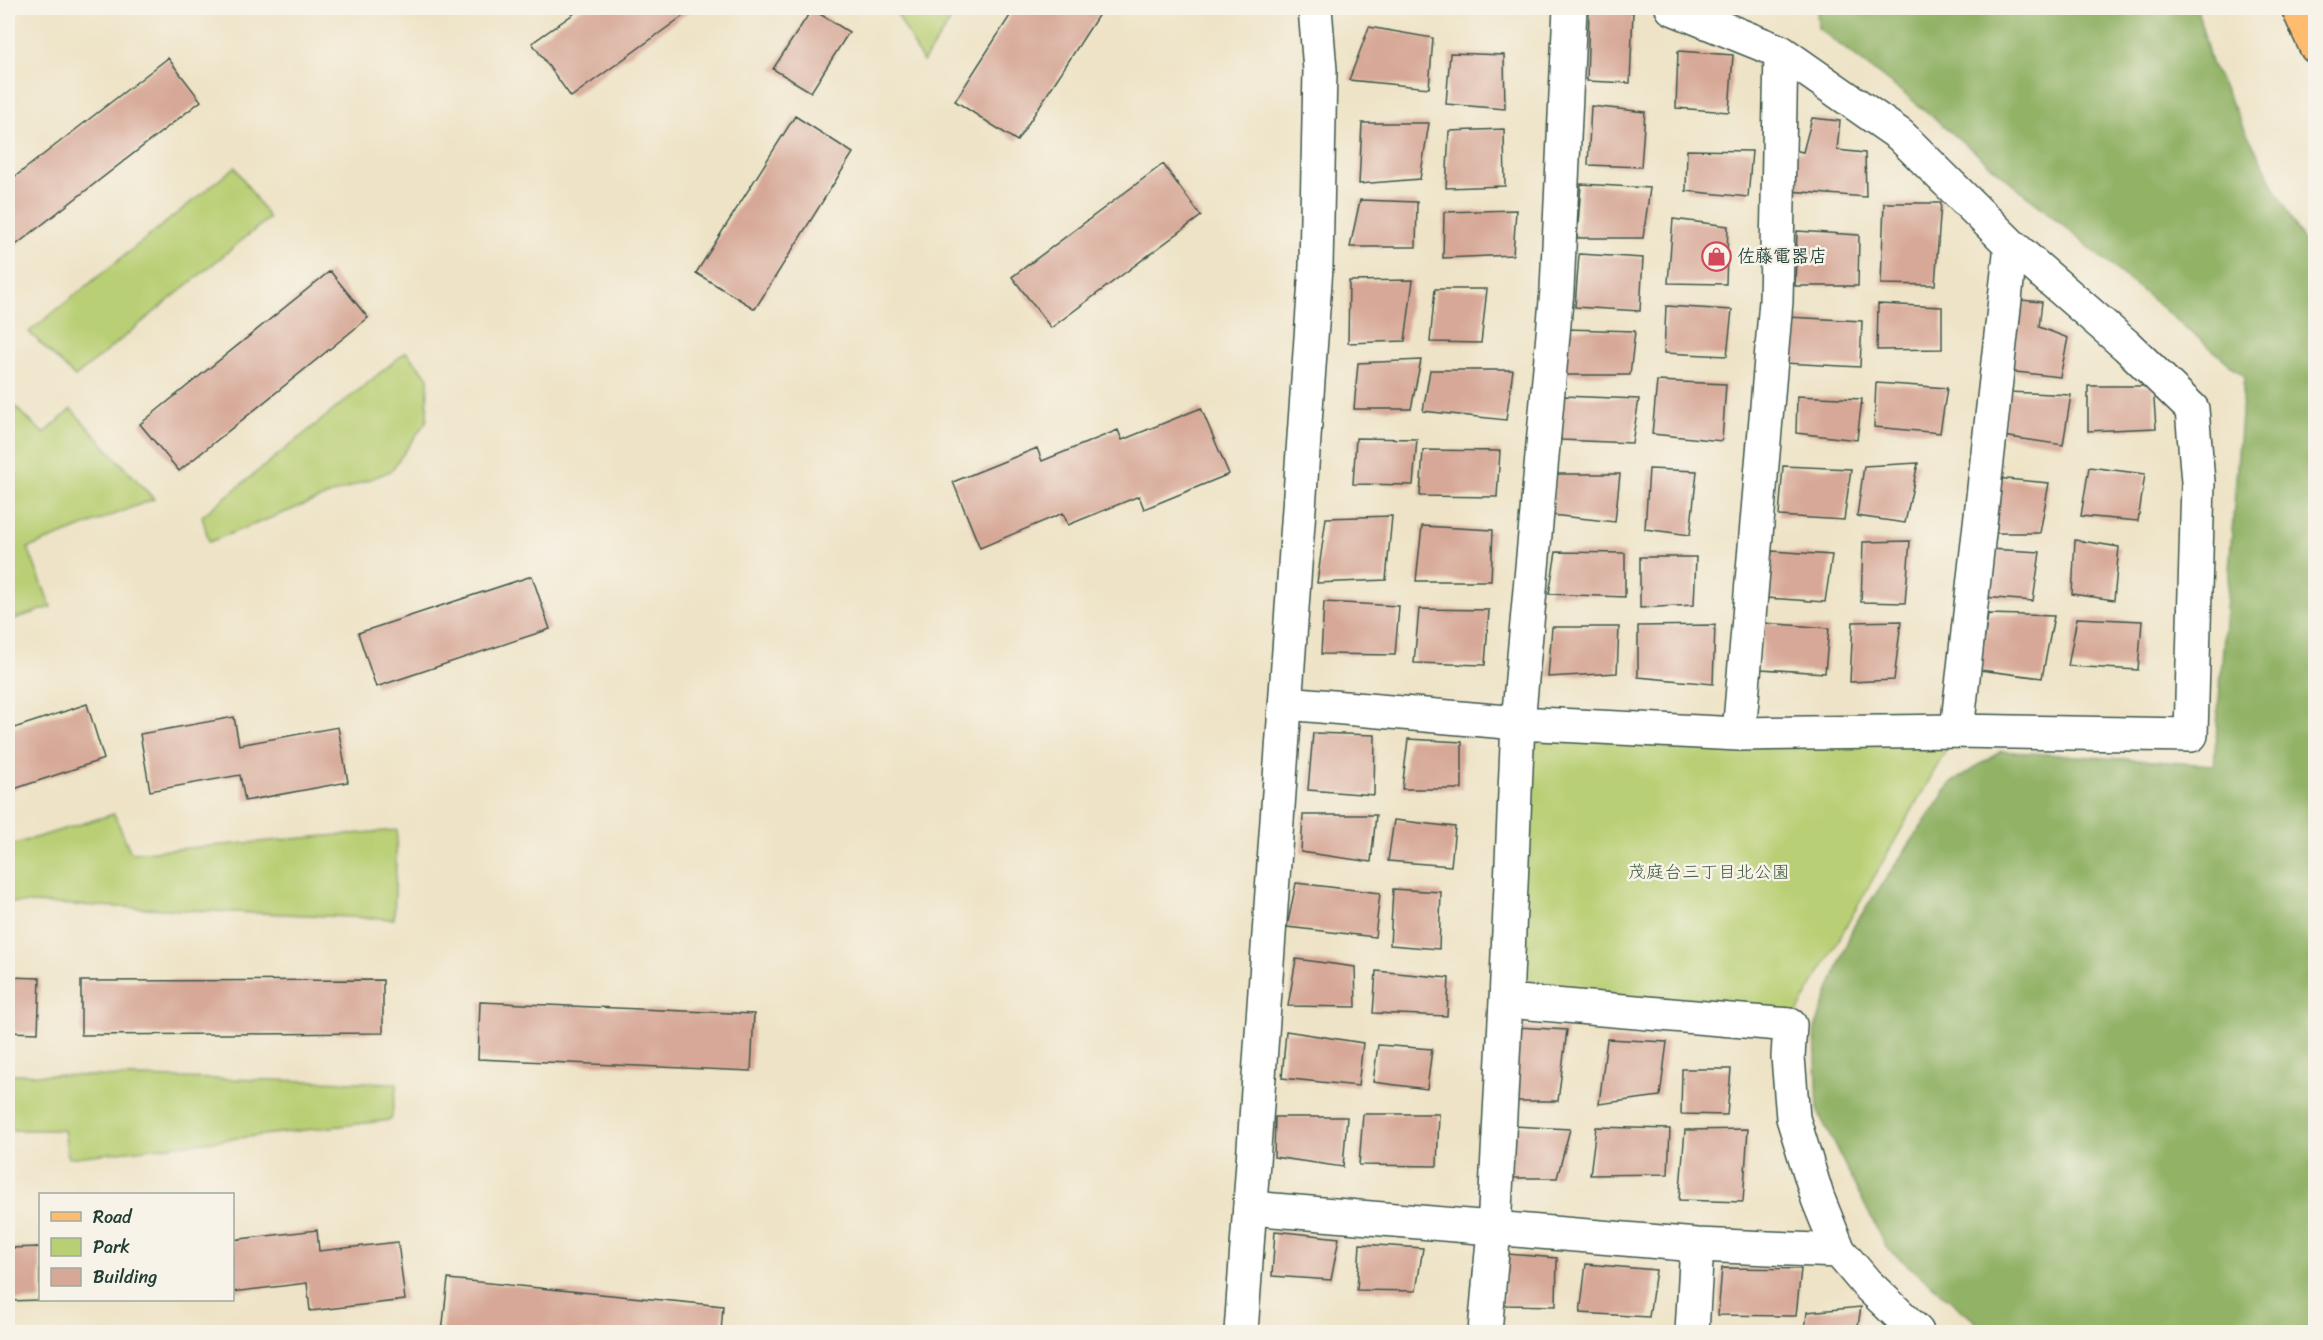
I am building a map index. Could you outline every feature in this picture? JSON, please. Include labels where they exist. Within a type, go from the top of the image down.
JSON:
[{"type":"main road","points":[[2298,8],[2316,47]]},
{"type":"street","points":[[1241,1332],[1286,703],[1290,608],[1316,267],[1320,70],[1315,8]]},
{"type":"street","points":[[1485,1332],[1494,1228],[1518,723],[1557,290],[1570,8]]},
{"type":"street","points":[[1286,703],[1518,723],[1739,734],[1957,731],[2192,735],[2198,482],[2193,409],[2127,346],[2011,245],[1900,135],[1780,52],[1672,8]]},
{"type":"street","points":[[1739,734],[1776,302],[1780,52]]},
{"type":"street","points":[[1957,731],[2011,245]]},
{"type":"street","points":[[1506,1001],[1790,1025],[1788,1057],[1793,1118],[1818,1198],[1839,1251],[1866,1282],[1917,1332]]},
{"type":"street","points":[[1250,1208],[1697,1245],[1839,1251]]},
{"type":"street","points":[[1692,1332],[1697,1245]]},
{"type":"green space","points":[[894,8],[959,8],[923,62]]},
{"type":"green space","points":[[1817,8],[2197,8],[2211,63],[2315,265],[2315,1332],[1988,1332],[1886,1247],[1818,1112],[1815,1028],[1853,927],[1951,783],[2001,751],[2214,765],[2244,376],[1911,99],[1818,28]]},
{"type":"green space","points":[[235,167],[269,218],[75,377],[29,332]]},
{"type":"green space","points":[[406,352],[428,377],[427,420],[391,471],[209,542],[202,516]]},
{"type":"green space","points":[[8,400],[44,434],[71,409],[154,499],[28,548],[51,607],[8,621]]},
{"type":"green space","name":"茂庭台三丁目北公園","points":[[1518,723],[1957,731],[1790,1025],[1506,1001]]},
{"type":"green space","points":[[114,814],[131,853],[397,830],[394,919],[8,902],[8,846]]},
{"type":"green space","points":[[8,1074],[397,1083],[391,1120],[68,1158],[64,1130],[8,1130]]},
{"type":"building","points":[[582,8],[694,8],[571,97],[532,43]]},
{"type":"building","points":[[1015,8],[1103,8],[1017,141],[955,101]]},
{"type":"building","points":[[812,9],[849,32],[811,92],[773,69]]},
{"type":"building","points":[[1589,11],[1633,12],[1630,83],[1587,81]]},
{"type":"building","points":[[1369,27],[1433,38],[1429,88],[1349,80]]},
{"type":"building","points":[[1678,51],[1733,55],[1729,112],[1676,108]]},
{"type":"building","points":[[1450,53],[1504,55],[1505,109],[1446,104]]},
{"type":"building","points":[[168,58],[201,101],[8,251],[8,182]]},
{"type":"building","points":[[1591,106],[1645,112],[1641,167],[1588,165]]},
{"type":"building","points":[[795,116],[853,153],[755,309],[696,273]]},
{"type":"building","points":[[1812,118],[1840,121],[1837,150],[1865,153],[1866,197],[1790,191],[1789,149],[1803,152]]},
{"type":"building","points":[[1362,123],[1429,123],[1420,179],[1359,184]]},
{"type":"building","points":[[1504,129],[1505,186],[1446,188],[1449,131]]},
{"type":"building","points":[[1687,150],[1752,151],[1748,197],[1686,191]]},
{"type":"building","points":[[1163,164],[1201,216],[1051,328],[1012,277]]},
{"type":"building","points":[[1581,184],[1650,188],[1643,238],[1577,238]]},
{"type":"building","points":[[1360,200],[1417,202],[1416,247],[1350,247]]},
{"type":"building","points":[[1884,203],[1941,203],[1935,285],[1881,284]]},
{"type":"building","points":[[1516,210],[1513,255],[1443,258],[1444,212]]},
{"type":"building","points":[[1673,219],[1728,226],[1726,284],[1668,283]]},
{"type":"building","points":[[1797,231],[1859,235],[1858,286],[1795,286]]},
{"type":"building","points":[[1579,254],[1643,258],[1640,311],[1575,307]]},
{"type":"building","points":[[330,271],[368,318],[179,471],[140,424]]},
{"type":"building","points":[[1413,280],[1405,341],[1348,343],[1349,281]]},
{"type":"building","points":[[1435,289],[1487,289],[1481,343],[1430,342]]},
{"type":"building","points":[[2021,300],[2042,302],[2039,327],[2068,338],[2060,377],[2007,371]]},
{"type":"building","points":[[1878,304],[1942,307],[1942,349],[1877,350]]},
{"type":"building","points":[[1666,306],[1732,310],[1727,356],[1664,353]]},
{"type":"building","points":[[1788,317],[1862,321],[1860,367],[1784,363]]},
{"type":"building","points":[[1566,329],[1635,331],[1630,375],[1563,375]]},
{"type":"building","points":[[1421,360],[1411,409],[1354,409],[1358,363]]},
{"type":"building","points":[[1430,370],[1513,370],[1506,420],[1423,411]]},
{"type":"building","points":[[1657,381],[1726,384],[1722,441],[1652,434]]},
{"type":"building","points":[[1876,383],[1947,388],[1940,433],[1874,427]]},
{"type":"building","points":[[2088,386],[2153,386],[2156,428],[2088,431]]},
{"type":"building","points":[[2008,392],[2071,395],[2063,445],[2003,436]]},
{"type":"building","points":[[1562,396],[1639,399],[1632,443],[1561,440]]},
{"type":"building","points":[[1797,396],[1862,399],[1857,440],[1796,433]]},
{"type":"building","points":[[1201,408],[1229,474],[1144,509],[1139,496],[1068,525],[1063,513],[980,548],[953,482],[1037,448],[1042,461],[1118,430],[1122,440]]},
{"type":"building","points":[[1356,438],[1417,439],[1413,485],[1353,484]]},
{"type":"building","points":[[1423,450],[1500,451],[1497,497],[1420,496]]},
{"type":"building","points":[[1918,463],[1905,523],[1857,516],[1864,466]]},
{"type":"building","points":[[1783,466],[1851,469],[1844,520],[1779,516]]},
{"type":"building","points":[[2089,467],[2145,474],[2138,521],[2081,516]]},
{"type":"building","points":[[1649,469],[1697,471],[1690,535],[1645,529]]},
{"type":"building","points":[[1555,474],[1620,474],[1615,522],[1552,515]]},
{"type":"building","points":[[1996,478],[2049,483],[2040,533],[1989,533]]},
{"type":"building","points":[[1392,516],[1386,580],[1317,583],[1326,518]]},
{"type":"building","points":[[1422,526],[1493,530],[1491,581],[1416,581]]},
{"type":"building","points":[[2075,540],[2119,547],[2114,600],[2072,594]]},
{"type":"building","points":[[1910,541],[1905,603],[1861,602],[1863,542]]},
{"type":"building","points":[[1989,549],[2040,552],[2033,601],[1983,597]]},
{"type":"building","points":[[1772,551],[1832,555],[1825,602],[1766,598]]},
{"type":"building","points":[[1556,552],[1625,553],[1625,597],[1549,594]]},
{"type":"building","points":[[1640,557],[1696,557],[1694,605],[1640,608]]},
{"type":"building","points":[[532,576],[550,629],[376,687],[358,633]]},
{"type":"building","points":[[1324,602],[1399,606],[1395,655],[1321,654]]},
{"type":"building","points":[[1419,609],[1489,610],[1485,665],[1414,663]]},
{"type":"building","points":[[1988,614],[2054,616],[2042,678],[1980,670]]},
{"type":"building","points":[[2077,618],[2142,621],[2138,670],[2068,666]]},
{"type":"building","points":[[1901,621],[1894,680],[1850,682],[1853,622]]},
{"type":"building","points":[[1764,623],[1829,628],[1825,673],[1761,669]]},
{"type":"building","points":[[1715,625],[1713,684],[1638,677],[1638,626]]},
{"type":"building","points":[[1552,627],[1619,627],[1617,673],[1548,677]]},
{"type":"building","points":[[87,704],[104,759],[8,791],[8,730]]},
{"type":"building","points":[[234,717],[239,745],[338,727],[348,782],[245,801],[240,775],[150,791],[140,734]]},
{"type":"building","points":[[1313,733],[1375,735],[1374,795],[1308,790]]},
{"type":"building","points":[[1408,739],[1462,742],[1462,789],[1402,789]]},
{"type":"building","points":[[1303,815],[1376,815],[1371,862],[1301,852]]},
{"type":"building","points":[[1394,820],[1455,827],[1451,866],[1388,861]]},
{"type":"building","points":[[1296,883],[1380,893],[1375,937],[1287,927]]},
{"type":"building","points":[[1393,889],[1441,892],[1439,949],[1390,945]]},
{"type":"building","points":[[1296,959],[1355,967],[1356,1007],[1288,1006]]},
{"type":"building","points":[[1376,971],[1449,978],[1447,1016],[1373,1013]]},
{"type":"building","points":[[8,977],[40,978],[38,1033],[8,1032]]},
{"type":"building","points":[[383,980],[383,1033],[81,1035],[81,981]]},
{"type":"building","points":[[480,1002],[754,1014],[751,1071],[478,1059]]},
{"type":"building","points":[[1516,1027],[1567,1030],[1558,1101],[1512,1101]]},
{"type":"building","points":[[1286,1031],[1363,1043],[1358,1086],[1282,1078]]},
{"type":"building","points":[[1607,1039],[1667,1042],[1660,1096],[1599,1104]]},
{"type":"building","points":[[1378,1045],[1432,1049],[1427,1089],[1373,1082]]},
{"type":"building","points":[[1682,1069],[1731,1069],[1727,1115],[1681,1114]]},
{"type":"building","points":[[1363,1114],[1439,1114],[1437,1166],[1359,1165]]},
{"type":"building","points":[[1275,1117],[1347,1117],[1343,1167],[1274,1157]]},
{"type":"building","points":[[1512,1126],[1570,1129],[1557,1178],[1509,1178]]},
{"type":"building","points":[[1596,1127],[1670,1129],[1668,1174],[1590,1175]]},
{"type":"building","points":[[1748,1129],[1743,1202],[1679,1200],[1685,1130]]},
{"type":"building","points":[[317,1230],[319,1251],[398,1242],[405,1300],[310,1311],[307,1283],[234,1292],[234,1240]]},
{"type":"building","points":[[1275,1231],[1339,1238],[1331,1280],[1272,1276]]},
{"type":"building","points":[[1360,1244],[1423,1248],[1416,1291],[1357,1290]]},
{"type":"building","points":[[39,1247],[39,1300],[8,1301],[8,1248]]},
{"type":"building","points":[[1507,1254],[1557,1258],[1556,1306],[1503,1305]]},
{"type":"building","points":[[1586,1264],[1656,1270],[1649,1317],[1580,1313]]},
{"type":"building","points":[[1722,1268],[1801,1269],[1796,1316],[1718,1315]]},
{"type":"building","points":[[448,1279],[723,1306],[721,1332],[442,1332]]},
{"type":"building","points":[[1861,1307],[1857,1332],[1805,1332],[1807,1312]]},
{"type":"place","name":"佐藤電器店","points":[[1716,256]]}]
